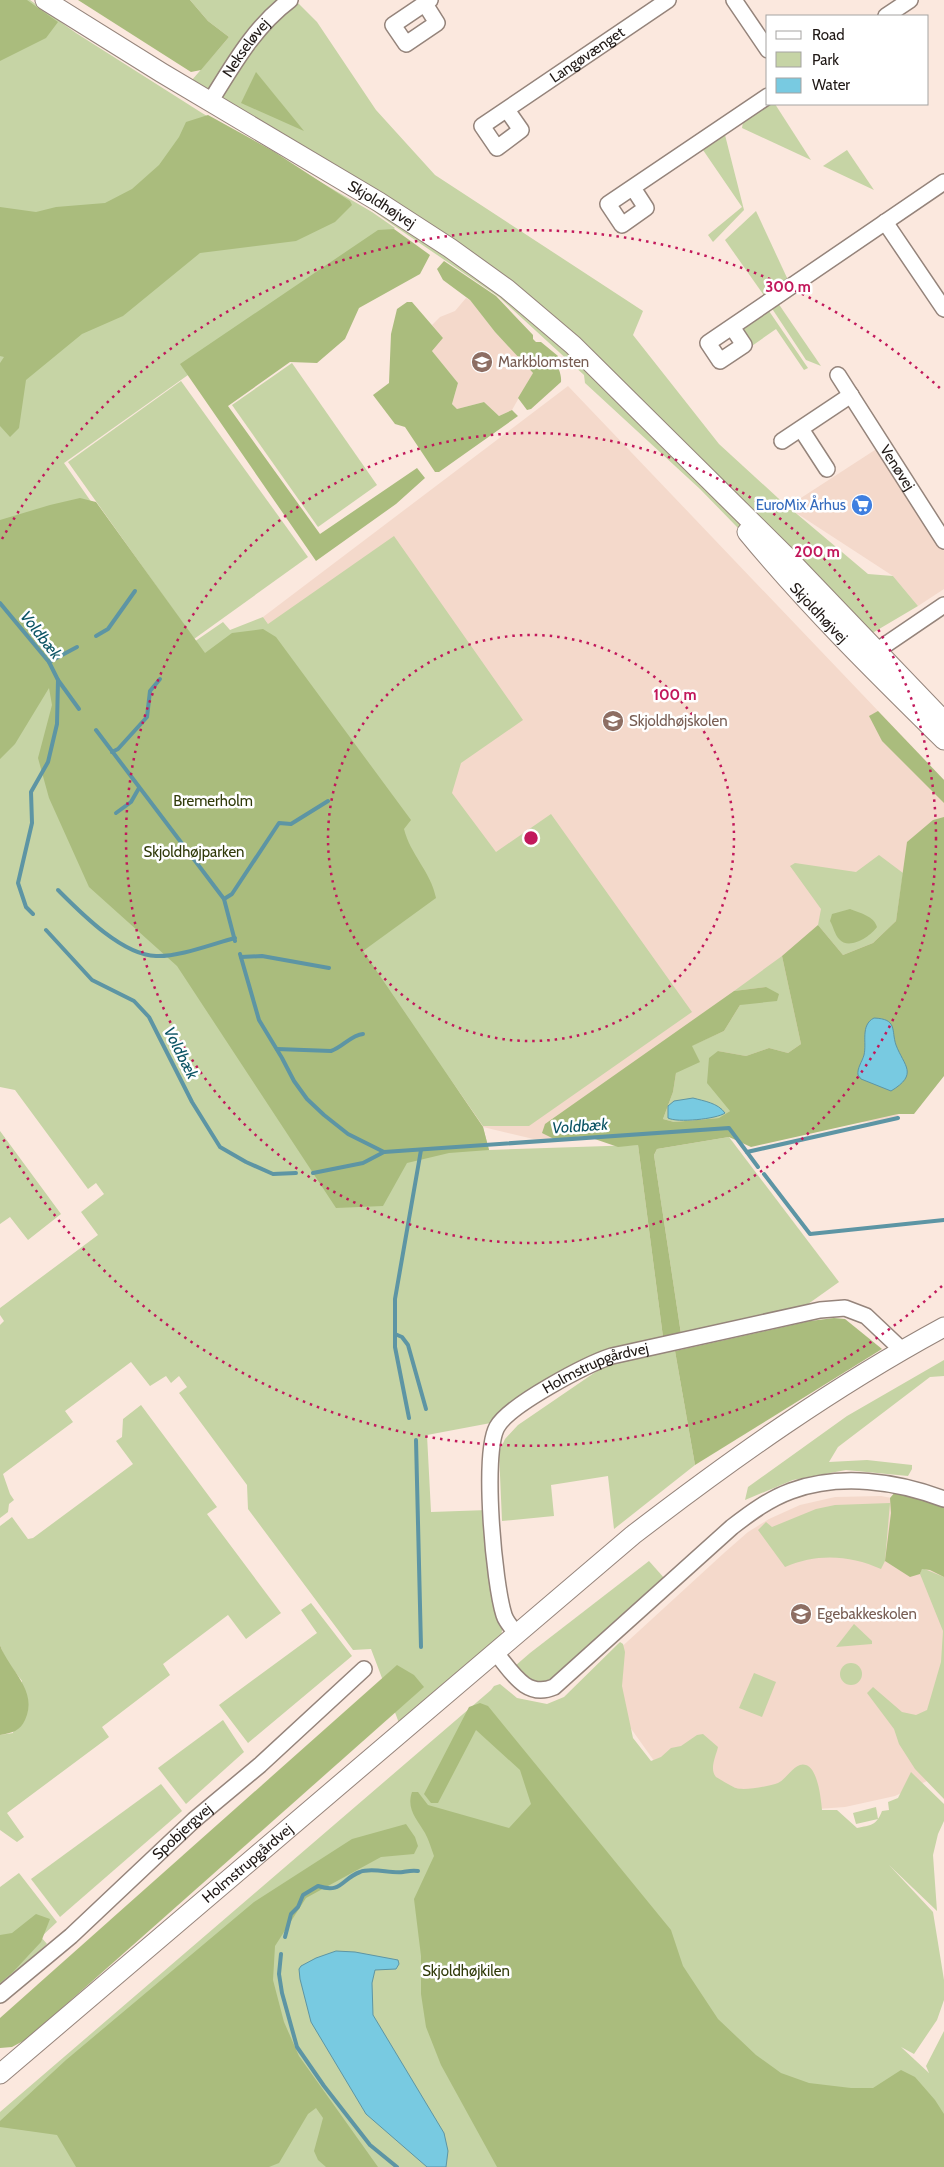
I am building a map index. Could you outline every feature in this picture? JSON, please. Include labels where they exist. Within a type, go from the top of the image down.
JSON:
[{"type":"street","name":"Skjoldhøjvej","points":[[45,0],[210,102],[379,202],[450,248],[507,290],[573,345],[786,556],[944,740]]},
{"type":"street","name":"Nekseløvej","points":[[210,102],[243,48],[270,16],[290,0]]},
{"type":"street","name":"Langøvænget","points":[[507,110],[668,0]]},
{"type":"street","points":[[734,0],[766,47]]},
{"type":"street","points":[[888,15],[910,0]]},
{"type":"street","points":[[633,188],[766,97]]},
{"type":"street","points":[[732,327],[944,182]]},
{"type":"street","points":[[886,222],[944,309]]},
{"type":"street","name":"Venøvej","points":[[838,375],[944,540]]},
{"type":"street","points":[[782,441],[851,395]]},
{"type":"street","points":[[801,429],[827,469]]},
{"type":"street","points":[[870,656],[944,605]]},
{"type":"street","name":"Skjoldhøjvej","points":[[870,656],[944,720]]},
{"type":"street","name":"Holmstrupgårdvej","points":[[517,1634],[505,1618],[498,1592],[494,1556],[491,1488],[492,1439],[503,1418],[577,1370],[597,1361],[620,1354],[820,1310],[845,1308],[866,1316],[902,1350]]},
{"type":"street","name":"Holmstrupgårdvej","points":[[0,2074],[633,1536],[725,1465],[778,1428],[902,1350],[944,1328]]},
{"type":"street","points":[[496,1653],[517,1678],[527,1686],[539,1691],[554,1687],[732,1527],[752,1512],[790,1491],[821,1484],[853,1481],[888,1483],[919,1490],[944,1499]]},
{"type":"street","name":"Spobjergvej","points":[[0,1995],[71,1936],[194,1820],[260,1765],[364,1669]]},
{"type":"shaded area","name":"Markblomsten","points":[[466,298],[470,300],[495,332],[533,373],[512,410],[499,416],[484,402],[457,409],[452,404],[458,383],[432,351],[443,338],[432,325],[440,317],[455,311]]},
{"type":"shaded area","name":"Skjoldhøjskolen","points":[[568,386],[944,780],[944,844],[917,844],[898,1120],[542,1141],[483,1127],[362,951],[402,807],[263,617]]},
{"type":"shaded area","points":[[878,448],[944,551],[944,589],[918,606],[893,576],[787,507]]},
{"type":"shaded area","name":"Egebakkeskolen","points":[[881,1496],[919,1503],[944,1515],[944,1773],[895,1796],[845,1807],[804,1810],[662,1772],[592,1674],[724,1553],[748,1532],[769,1519],[800,1505],[835,1497]]},
{"type":"green space","name":"Skjoldhøjparken","points":[[0,0],[30,0],[76,33],[202,113],[372,212],[395,228],[64,463],[191,644],[223,622],[230,630],[263,617],[268,624],[394,536],[523,720],[461,763],[452,793],[496,852],[551,814],[692,1012],[529,1126],[483,1126],[442,1067],[483,1127],[489,1150],[638,1145],[663,1337],[599,1354],[500,1412],[496,1422],[427,1435],[431,1512],[488,1510],[503,1624],[501,1637],[399,1723],[371,1649],[353,1650],[248,1509],[247,1485],[179,1393],[187,1387],[179,1376],[171,1383],[166,1376],[150,1386],[131,1362],[65,1411],[73,1422],[3,1474],[14,1500],[9,1504],[8,1512],[0,1518],[0,1325],[4,1321],[0,1315],[0,1308],[98,1235],[81,1212],[104,1194],[96,1183],[88,1189],[15,1090],[0,1087]]},
{"type":"green space","points":[[0,0],[27,0],[58,22],[46,38],[0,61]]},
{"type":"green space","points":[[78,0],[190,0],[208,21],[229,37],[201,70],[191,72]]},
{"type":"green space","points":[[190,0],[295,0],[317,22],[376,110],[435,175],[643,311],[633,335],[719,444],[778,498],[868,574],[893,576],[918,606],[852,645],[700,489],[585,383],[584,375],[499,297],[393,225],[192,80],[229,37],[208,21]]},
{"type":"green space","points":[[256,72],[304,131],[241,103]]},
{"type":"green space","points":[[769,105],[776,105],[811,160],[742,128],[743,122]]},
{"type":"green space","points":[[208,115],[273,151],[350,201],[352,205],[335,222],[296,241],[200,253],[123,316],[82,334],[26,380],[19,428],[10,437],[0,426],[0,363],[4,357],[0,356],[0,207],[36,212],[56,207],[105,203],[132,189],[159,165],[179,137],[186,122]]},
{"type":"green space","points":[[725,135],[744,210],[713,242],[708,235],[742,207],[703,150]]},
{"type":"green space","points":[[847,150],[874,190],[823,166]]},
{"type":"green space","points":[[756,211],[788,280],[765,297],[725,240]]},
{"type":"green space","points":[[394,229],[430,255],[420,274],[359,308],[345,339],[317,363],[290,362],[228,406],[320,534],[417,468],[425,478],[396,504],[316,561],[180,364],[378,230]]},
{"type":"green space","points":[[444,261],[496,296],[533,335],[533,339],[536,342],[541,342],[558,356],[557,363],[561,382],[531,409],[527,410],[518,398],[533,373],[495,332],[470,300],[443,280],[437,269]]},
{"type":"green space","points":[[407,302],[412,302],[443,338],[432,351],[458,383],[452,404],[457,409],[484,402],[499,416],[512,410],[518,416],[439,472],[435,472],[405,427],[395,424],[373,395],[389,383],[391,334],[397,309]]},
{"type":"green space","points":[[778,303],[821,366],[806,360],[771,307]]},
{"type":"green space","points":[[767,310],[808,368],[804,370],[776,329],[749,348],[739,330]]},
{"type":"green space","points":[[292,363],[377,485],[318,527],[232,405]]},
{"type":"green space","points":[[181,381],[308,557],[194,639],[68,462]]},
{"type":"green space","name":"Bremerholm","points":[[80,498],[96,502],[205,653],[232,633],[263,629],[276,637],[411,820],[404,829],[411,847],[430,880],[436,898],[363,951],[483,1127],[489,1150],[449,1153],[407,1163],[383,1206],[336,1208],[177,966],[89,887],[49,798],[38,758],[52,705],[49,688],[15,744],[0,759],[0,520]]},
{"type":"green space","points":[[878,711],[944,780],[944,803],[882,741],[869,716]]},
{"type":"green space","points":[[944,817],[944,1076],[914,1114],[898,1114],[751,1147],[729,1137],[657,1149],[654,1155],[681,1334],[663,1337],[638,1145],[618,1147],[586,1136],[554,1139],[542,1133],[545,1124],[734,991],[766,987],[779,994],[777,1001],[740,1005],[724,1031],[692,1046],[700,1062],[676,1073],[673,1092],[663,1119],[674,1122],[719,1118],[730,1111],[707,1083],[709,1058],[718,1051],[746,1056],[769,1048],[788,1053],[801,1044],[782,956],[818,925],[843,955],[873,943],[896,921],[907,842],[933,820]]},
{"type":"green space","points":[[879,855],[903,873],[896,921],[873,943],[843,955],[818,925],[821,909],[790,866],[795,863],[856,872]]},
{"type":"green space","points":[[850,909],[873,920],[877,927],[865,938],[854,943],[843,942],[838,937],[830,921],[832,914]]},
{"type":"green space","points":[[782,956],[801,1044],[788,1053],[769,1048],[746,1056],[718,1051],[730,1111],[720,1118],[674,1122],[663,1119],[673,1092],[676,1073],[691,1046],[724,1031],[740,1005],[766,987],[734,991]]},
{"type":"green space","points":[[0,1131],[61,1214],[28,1240],[10,1217],[0,1224]]},
{"type":"green space","points":[[729,1137],[839,1282],[801,1309],[681,1334],[654,1155],[657,1149]]},
{"type":"green space","points":[[834,1318],[845,1319],[882,1349],[695,1465],[675,1351],[810,1321]]},
{"type":"green space","points":[[675,1351],[695,1465],[614,1529],[608,1476],[551,1485],[554,1516],[502,1521],[499,1452],[505,1439],[518,1425],[597,1371],[621,1360]]},
{"type":"green space","points":[[944,1360],[944,1376],[930,1377],[838,1447],[829,1462],[867,1460],[912,1465],[908,1476],[846,1470],[793,1480],[745,1500],[748,1487],[847,1416]]},
{"type":"green space","points":[[141,1405],[217,1507],[207,1514],[281,1613],[246,1639],[228,1615],[163,1664],[170,1675],[102,1727],[109,1737],[7,1813],[24,1837],[17,1842],[0,1830],[0,1735],[13,1733],[22,1681],[6,1660],[0,1645],[0,1526],[12,1517],[28,1539],[33,1538],[133,1464],[116,1441],[122,1437],[123,1419]]},
{"type":"green space","points":[[896,1491],[944,1507],[944,1577],[930,1570],[922,1569],[920,1574],[910,1577],[885,1561],[891,1513],[890,1498]]},
{"type":"green space","points":[[890,1503],[885,1561],[881,1569],[857,1561],[833,1558],[809,1559],[785,1567],[758,1530],[766,1522],[772,1527],[816,1509],[835,1505]]},
{"type":"green space","points":[[649,1561],[665,1579],[550,1682],[544,1683],[530,1680],[515,1666],[530,1653]]},
{"type":"green space","points":[[922,1568],[944,1577],[944,1799],[915,1769],[899,1744],[894,1729],[867,1693],[873,1687],[902,1712],[916,1715],[927,1710],[941,1662],[943,1631],[920,1574]]},
{"type":"green space","points":[[311,1603],[352,1656],[248,1743],[219,1705],[317,1633],[301,1610]]},
{"type":"green space","points":[[854,1624],[872,1641],[872,1644],[836,1647]]},
{"type":"green space","name":"Skjoldhøjkilen","points":[[620,1642],[623,1644],[625,1652],[622,1686],[633,1738],[651,1761],[661,1757],[671,1748],[681,1746],[697,1735],[703,1734],[718,1747],[714,1762],[714,1774],[736,1788],[751,1789],[778,1783],[798,1766],[806,1765],[816,1778],[822,1810],[837,1810],[857,1828],[872,1824],[878,1820],[882,1811],[889,1810],[888,1802],[898,1798],[911,1772],[944,1804],[944,1821],[938,1834],[933,1855],[937,1911],[889,1865],[933,1912],[944,1980],[944,2000],[937,2020],[914,2054],[901,2047],[929,2073],[926,2066],[944,2031],[944,2167],[0,2167],[0,2112],[494,1686],[500,1684],[517,1698],[547,1704],[564,1697]]},
{"type":"green space","points":[[0,1645],[26,1690],[28,1709],[21,1727],[0,1735]]},
{"type":"green space","points":[[847,1663],[855,1663],[862,1670],[862,1678],[855,1685],[847,1685],[840,1678],[840,1670]]},
{"type":"green space","points":[[397,1665],[414,1675],[424,1687],[27,2039],[12,2047],[0,2048],[0,2018]]},
{"type":"green space","points":[[754,1673],[776,1682],[762,1717],[739,1708]]},
{"type":"green space","points":[[480,1703],[488,1706],[671,1930],[683,1966],[718,2019],[756,2055],[781,2073],[809,2083],[851,2088],[873,2088],[901,2070],[915,2077],[935,2100],[944,2114],[944,2167],[497,2167],[441,2065],[426,2027],[421,1994],[421,1956],[414,1899],[434,1856],[410,1804],[412,1792],[418,1792],[428,1805],[509,1828],[531,1804],[520,1770],[476,1730],[438,1803],[431,1803],[424,1794],[469,1707]]},
{"type":"green space","points":[[223,1720],[244,1752],[186,1804],[158,1768]]},
{"type":"green space","points":[[161,1784],[182,1811],[60,1917],[31,1879]]},
{"type":"green space","points":[[876,1807],[878,1819],[856,1824],[853,1813]]},
{"type":"green space","points":[[406,1824],[415,1837],[418,1846],[414,1854],[381,1857],[306,1898],[275,1946],[273,1980],[284,2022],[299,2056],[378,2167],[326,2167],[318,2160],[314,2151],[323,2118],[316,2108],[308,2114],[279,2163],[269,2167],[76,2167],[57,2135],[0,2127],[0,2121],[66,2060],[254,1902],[352,1839]]},
{"type":"green space","points":[[19,1873],[57,1922],[41,1937],[47,1944],[0,1987],[0,1887]]},
{"type":"green space","points":[[36,1914],[50,1919],[41,1942],[0,1983],[0,1935],[12,1933]]},
{"type":"water","points":[[874,1018],[887,1021],[892,1026],[896,1045],[907,1070],[905,1080],[891,1091],[861,1079],[858,1075],[865,1050],[865,1030]]},
{"type":"water","points":[[693,1098],[715,1105],[725,1113],[697,1120],[668,1118],[668,1106],[674,1101]]},
{"type":"water","points":[[336,1951],[355,1952],[398,1960],[399,1964],[396,1969],[375,1970],[372,1983],[373,2015],[444,2133],[448,2151],[446,2167],[427,2167],[366,2114],[311,2022],[299,1969],[316,1958]]},
{"type":"waterway","points":[[96,636],[108,629],[135,591]]},
{"type":"waterway","name":"Voldbæk","points":[[0,603],[49,662],[58,680],[57,724],[48,762],[31,792],[32,823],[18,883],[26,907],[33,914]]},
{"type":"waterway","points":[[49,662],[77,647]]},
{"type":"waterway","points":[[112,752],[118,749],[147,717],[150,691],[160,679]]},
{"type":"waterway","points":[[58,680],[79,709]]},
{"type":"waterway","name":"Voldbæk","points":[[96,730],[224,899],[235,941]]},
{"type":"waterway","points":[[116,813],[131,802],[139,788]]},
{"type":"waterway","points":[[224,899],[232,894],[279,823],[291,824],[328,801]]},
{"type":"waterway","points":[[58,890],[90,921],[116,941],[143,954],[165,956],[195,950],[235,938]]},
{"type":"waterway","name":"Voldbæk","points":[[46,930],[92,980],[134,1001],[149,1017],[192,1102],[220,1147],[246,1162],[273,1174],[296,1173]]},
{"type":"waterway","name":"Voldbæk","points":[[240,954],[259,1020],[294,1081],[307,1099],[348,1134],[384,1152]]},
{"type":"waterway","points":[[241,957],[262,956],[329,968]]},
{"type":"waterway","points":[[277,1049],[331,1051],[363,1034]]},
{"type":"waterway","points":[[747,1152],[898,1118]]},
{"type":"waterway","name":"Voldbæk","points":[[313,1173],[363,1163],[384,1152],[729,1128],[758,1167]]},
{"type":"waterway","points":[[409,1418],[395,1347],[395,1299],[421,1150]]},
{"type":"waterway","name":"Voldbæk","points":[[764,1174],[810,1234],[944,1220]]},
{"type":"waterway","points":[[395,1334],[402,1337],[408,1345],[426,1409]]},
{"type":"waterway","points":[[416,1440],[421,1647]]},
{"type":"waterway","points":[[285,1937],[291,1914],[298,1907],[303,1895],[318,1886],[326,1888],[337,1887],[354,1875],[365,1871],[418,1871]]},
{"type":"waterway","points":[[281,1954],[279,1974],[282,1993],[297,2047],[324,2086],[370,2145],[397,2167]]},
{"type":"place","name":"Markblomsten","points":[[482,362]]},
{"type":"place","name":"EuroMix Århus","points":[[862,505]]},
{"type":"place","name":"Skjoldhøjskolen","points":[[613,721]]},
{"type":"place","name":"Egebakkeskolen","points":[[801,1614]]}]
